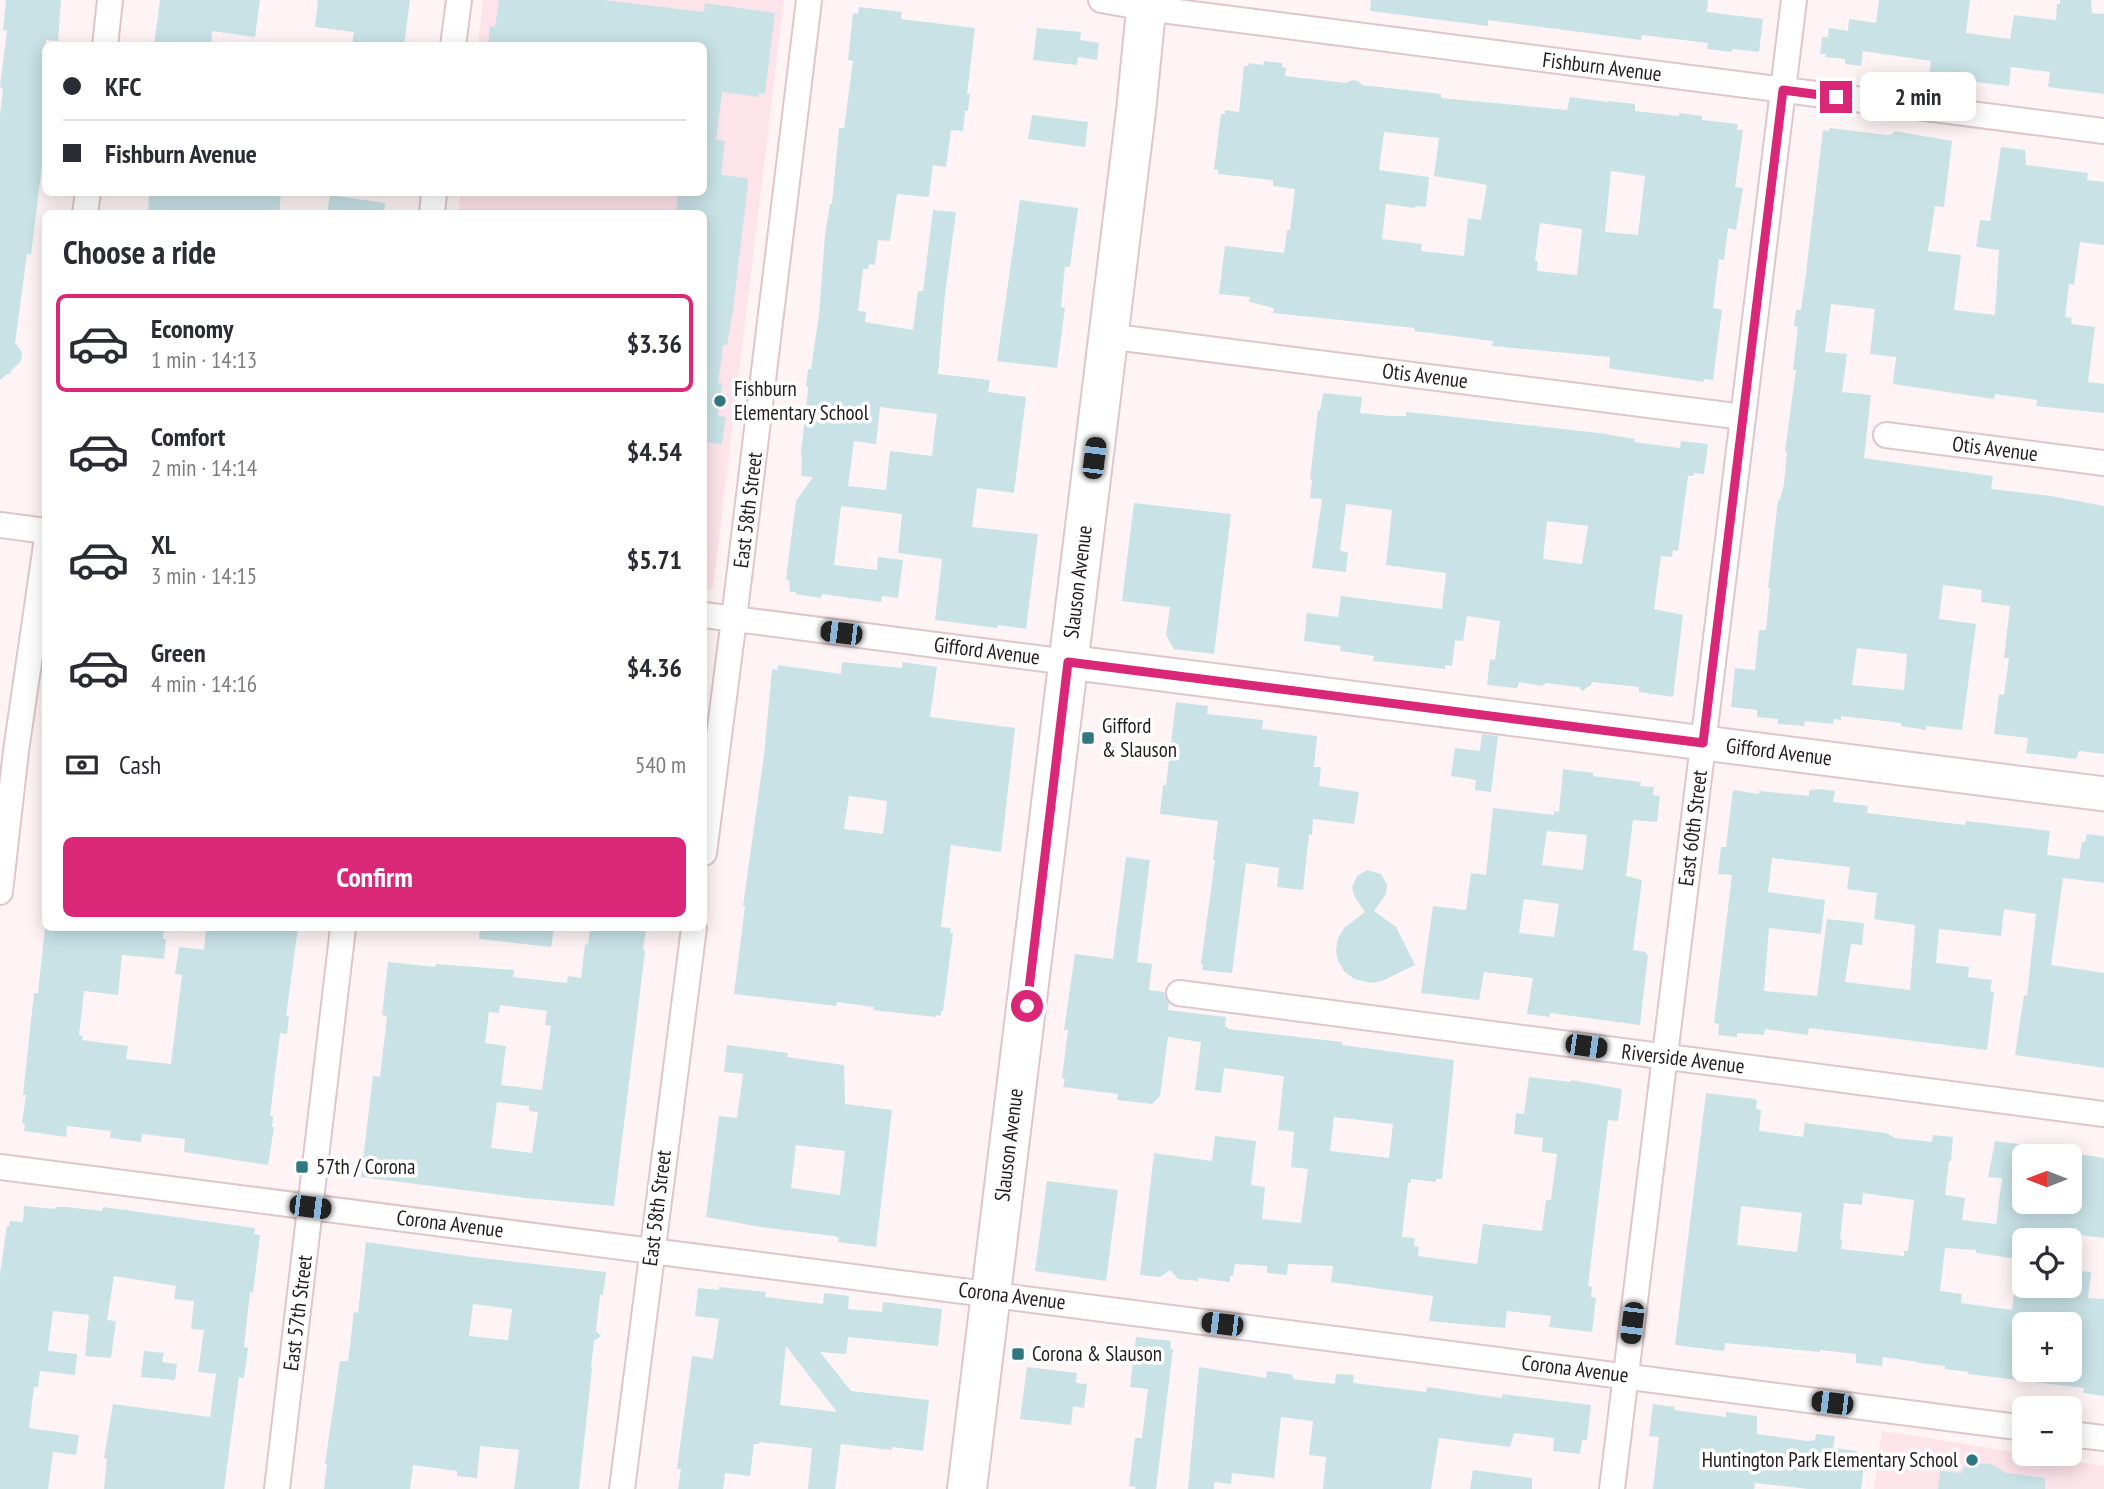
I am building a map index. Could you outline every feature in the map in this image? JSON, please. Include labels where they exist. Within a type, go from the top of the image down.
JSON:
[{"type":"main road","name":"Slauson Avenue","points":[[967,1489],[1147,4]]},
{"type":"street","points":[[105,42],[110,0]]},
{"type":"street","points":[[453,42],[458,0]]},
{"type":"street","name":"East 58th Street","points":[[707,830],[809,0]]},
{"type":"street","name":"Fishburn Avenue","points":[[1101,0],[2104,131]]},
{"type":"street","name":"East 60th Street","points":[[1612,1489],[1794,0]]},
{"type":"street","name":"Otis Avenue","points":[[1107,336],[1743,417]]},
{"type":"street","name":"Otis Avenue","points":[[1886,435],[2104,463]]},
{"type":"street","points":[[0,525],[42,530]]},
{"type":"street","points":[[0,892],[16,751],[42,572]]},
{"type":"street","name":"Gifford Avenue","points":[[707,615],[2104,794]]},
{"type":"street","name":"East 57th Street","points":[[276,1489],[343,931]]},
{"type":"street","name":"East 58th Street","points":[[622,1489],[694,931]]},
{"type":"street","name":"Riverside Avenue","points":[[1179,993],[2104,1114]]},
{"type":"street","name":"Corona Avenue","points":[[0,1167],[2012,1426]]},
{"type":"street","points":[[2082,1435],[2104,1438]]},
{"type":"shaded area","name":"Fishburn Elementary School","points":[[483,0],[784,0],[713,588],[709,591],[707,210],[458,210],[460,196],[707,196],[707,42],[478,42]]},
{"type":"shaded area","name":"Huntington Park Elementary School","points":[[1882,1431],[2012,1451],[2012,1466],[2082,1466],[2082,1463],[2104,1466],[2104,1489],[1874,1489]]},
{"type":"building","points":[[6,0],[61,0],[58,41],[42,42],[42,165],[31,255],[27,254],[15,343],[22,352],[21,361],[10,374],[0,380],[0,114],[3,89],[0,87],[7,30],[3,30]]},
{"type":"building","points":[[160,0],[260,0],[255,37],[212,31],[211,42],[155,42]]},
{"type":"building","points":[[318,0],[410,0],[405,42],[353,42],[354,32],[315,27]]},
{"type":"building","points":[[499,0],[604,0],[704,12],[705,3],[775,13],[765,94],[759,93],[759,97],[722,92],[716,140],[725,141],[721,175],[747,178],[748,184],[733,309],[727,345],[723,345],[718,383],[722,383],[718,416],[726,417],[722,444],[707,442],[707,210],[676,210],[678,196],[707,196],[707,42],[488,42],[490,26],[495,27]]},
{"type":"building","points":[[1371,0],[1708,0],[1707,12],[1763,19],[1759,52],[1733,49],[1731,52],[1707,49],[1708,43],[1642,35],[1641,40],[1488,20],[1488,26],[1370,11]]},
{"type":"building","points":[[1879,0],[1970,0],[1966,33],[2010,39],[2014,15],[2056,20],[2057,4],[2060,4],[2060,0],[2091,0],[2092,13],[2104,14],[2104,94],[2048,87],[2050,72],[2011,67],[2009,86],[1960,80],[1960,87],[1928,83],[1931,61],[1863,51],[1861,66],[1845,64],[1845,59],[1820,54],[1822,37],[1828,37],[1829,28],[1848,31],[1849,19],[1876,23]]},
{"type":"building","points":[[859,7],[902,12],[901,19],[975,28],[967,94],[970,94],[963,131],[951,130],[946,167],[933,165],[929,197],[897,194],[890,241],[878,240],[875,265],[869,264],[868,269],[863,269],[858,311],[866,312],[865,322],[913,330],[918,291],[923,291],[933,210],[956,212],[938,374],[990,380],[988,392],[1026,397],[1014,493],[977,488],[972,527],[1038,534],[1026,629],[935,620],[942,559],[898,553],[902,514],[841,506],[834,565],[877,570],[878,557],[903,560],[898,598],[882,596],[881,602],[822,594],[821,598],[796,594],[790,592],[789,580],[786,579],[796,501],[813,477],[801,476],[808,391],[806,386],[819,315],[825,235],[832,204],[839,128],[844,128],[853,61],[848,60],[853,13],[858,14]],"holes":[[[880,407],[937,414],[932,456],[890,451],[886,490],[848,486],[854,441],[876,444]]]},
{"type":"building","points":[[1037,28],[1081,32],[1080,40],[1099,43],[1097,60],[1078,57],[1077,65],[1033,60]]},
{"type":"building","points":[[1264,61],[1282,63],[1282,67],[1286,68],[1285,76],[1346,83],[1352,80],[1362,85],[1441,94],[1441,98],[1567,110],[1570,97],[1635,104],[1635,111],[1679,116],[1679,113],[1702,116],[1702,120],[1738,124],[1737,130],[1743,130],[1735,187],[1743,188],[1736,230],[1728,228],[1724,260],[1719,259],[1713,308],[1722,310],[1713,380],[1704,379],[1704,382],[1613,369],[1609,368],[1610,357],[1492,346],[1493,341],[1414,331],[1415,328],[1273,313],[1274,308],[1249,302],[1250,297],[1219,294],[1225,246],[1284,253],[1287,230],[1290,230],[1295,189],[1273,186],[1273,180],[1218,174],[1218,170],[1214,169],[1221,114],[1225,114],[1225,110],[1239,112],[1244,66],[1249,63],[1263,65]],"holes":[[[1384,132],[1439,138],[1434,176],[1487,185],[1481,220],[1468,218],[1464,256],[1421,251],[1422,244],[1382,239],[1386,204],[1426,207],[1429,177],[1379,170]],[[1611,171],[1645,176],[1638,235],[1605,232]],[[1540,223],[1582,229],[1577,275],[1537,271],[1538,261],[1535,261]]]},
{"type":"building","points":[[1032,115],[1088,122],[1085,147],[1028,139]]},
{"type":"building","points":[[1829,128],[1887,135],[1893,134],[1894,131],[1952,141],[1944,207],[1935,206],[1928,251],[1961,255],[1954,310],[1995,315],[1999,250],[1976,247],[1980,220],[1990,221],[2001,147],[2025,150],[2026,165],[2088,173],[2087,180],[2104,182],[2104,245],[2080,242],[2074,285],[2069,284],[2065,317],[2072,318],[2071,324],[2095,327],[2088,382],[2104,384],[2104,413],[2036,406],[2037,400],[1995,394],[1994,399],[1893,384],[1896,357],[1870,354],[1875,309],[1831,304],[1825,352],[1847,354],[1842,392],[1871,395],[1864,458],[1993,476],[1991,489],[2104,506],[2104,754],[2079,751],[2076,759],[2026,753],[2028,738],[1994,734],[1999,694],[2004,695],[2009,658],[2004,658],[2010,606],[1981,602],[1982,590],[1943,585],[1939,619],[1976,624],[1962,730],[1926,726],[1926,730],[1901,726],[1901,723],[1841,716],[1841,720],[1834,719],[1833,724],[1805,721],[1804,726],[1778,724],[1778,719],[1757,717],[1757,710],[1731,707],[1735,668],[1755,670],[1759,630],[1766,630],[1778,500],[1784,484],[1785,451],[1796,370],[1793,370],[1798,327],[1794,326],[1796,310],[1801,310],[1823,130],[1829,131]],"holes":[[[1857,648],[1907,654],[1904,690],[1852,685]]]},
{"type":"building","points":[[149,196],[281,196],[279,210],[148,210]]},
{"type":"building","points":[[330,196],[385,203],[384,210],[328,210]]},
{"type":"building","points":[[1020,200],[1078,208],[1070,267],[1065,267],[1061,307],[1065,308],[1057,368],[997,361]]},
{"type":"building","points":[[1323,393],[1362,397],[1360,413],[1406,416],[1406,412],[1446,416],[1599,433],[1635,439],[1634,442],[1680,448],[1681,441],[1708,444],[1704,474],[1694,473],[1693,476],[1688,476],[1678,551],[1673,550],[1672,557],[1661,556],[1654,609],[1683,615],[1673,697],[1639,692],[1639,687],[1592,682],[1582,691],[1579,687],[1546,683],[1542,686],[1519,682],[1515,688],[1487,685],[1490,659],[1495,660],[1500,621],[1467,616],[1463,641],[1455,640],[1452,666],[1445,665],[1445,669],[1373,661],[1374,656],[1340,651],[1341,646],[1304,641],[1307,613],[1338,617],[1341,596],[1442,609],[1446,573],[1386,565],[1392,510],[1346,504],[1340,551],[1348,552],[1346,572],[1312,568],[1322,499],[1310,498],[1310,479],[1318,410],[1320,411]],"holes":[[[1547,521],[1588,526],[1582,564],[1543,559]]]},
{"type":"building","points":[[1134,503],[1231,514],[1214,654],[1174,649],[1166,635],[1170,607],[1122,601]]},
{"type":"building","points":[[842,662],[902,668],[902,662],[937,667],[930,717],[1015,728],[1001,852],[951,845],[941,927],[951,928],[950,933],[953,933],[941,1016],[873,1010],[874,1007],[837,1002],[836,1006],[734,994],[772,669],[777,670],[778,665],[841,674]],"holes":[[[849,796],[887,801],[883,834],[844,829]]]},
{"type":"building","points":[[1176,702],[1208,706],[1207,714],[1263,720],[1262,729],[1317,736],[1314,767],[1321,767],[1319,786],[1359,792],[1354,824],[1313,819],[1303,890],[1277,887],[1279,868],[1246,863],[1232,973],[1202,970],[1201,964],[1218,821],[1160,814]]},
{"type":"building","points":[[1482,734],[1498,736],[1491,792],[1475,790],[1476,780],[1451,776],[1455,748],[1480,751]]},
{"type":"building","points":[[1563,769],[1641,782],[1640,786],[1654,787],[1653,795],[1660,796],[1657,822],[1633,820],[1626,876],[1642,880],[1633,950],[1646,952],[1648,955],[1640,1025],[1550,1013],[1550,1017],[1527,1014],[1533,978],[1484,972],[1479,1000],[1421,993],[1433,906],[1466,910],[1471,873],[1486,875],[1493,808],[1554,815],[1554,811],[1559,812]],"holes":[[[1547,831],[1587,835],[1583,870],[1542,865]],[[1524,899],[1559,904],[1554,937],[1519,933]]]},
{"type":"building","points":[[1733,790],[1809,796],[1809,790],[1835,791],[1833,802],[1868,806],[1867,813],[1965,825],[1966,821],[2050,831],[2047,855],[2079,859],[2082,842],[2085,842],[2087,834],[2104,836],[2104,883],[2063,878],[2051,965],[2104,973],[2104,1068],[2015,1055],[2024,995],[2027,996],[2036,914],[2004,909],[2001,936],[1939,929],[1936,963],[1969,967],[1968,977],[1992,980],[1990,991],[1994,992],[1987,1050],[1809,1028],[1808,1035],[1765,1029],[1764,1035],[1718,1035],[1719,1024],[1714,1023],[1732,875],[1718,874],[1721,847],[1726,847]],"holes":[[[1772,858],[1850,867],[1847,889],[1877,893],[1874,919],[1915,925],[1910,990],[1845,982],[1851,944],[1862,945],[1864,923],[1827,919],[1817,996],[1764,991],[1769,928],[1821,934],[1825,900],[1768,892]]]},
{"type":"building","points":[[1126,857],[1150,860],[1137,962],[1152,964],[1149,990],[1164,992],[1169,1004],[1168,1010],[1226,1017],[1225,1027],[1228,1029],[1342,1042],[1342,1045],[1454,1060],[1442,1179],[1436,1179],[1436,1182],[1411,1179],[1411,1183],[1408,1183],[1402,1237],[1415,1238],[1414,1246],[1419,1247],[1418,1256],[1477,1264],[1483,1224],[1542,1231],[1546,1200],[1551,1200],[1557,1154],[1542,1152],[1543,1138],[1514,1134],[1516,1113],[1524,1114],[1529,1077],[1571,1080],[1622,1089],[1618,1121],[1608,1120],[1588,1286],[1592,1287],[1591,1297],[1596,1298],[1592,1332],[1549,1327],[1551,1316],[1507,1311],[1505,1328],[1429,1321],[1433,1296],[1331,1282],[1333,1266],[1288,1264],[1287,1275],[1267,1273],[1267,1266],[1235,1264],[1230,1282],[1198,1278],[1198,1281],[1178,1279],[1170,1270],[1160,1277],[1140,1275],[1154,1153],[1212,1161],[1215,1136],[1256,1141],[1251,1185],[1265,1187],[1262,1219],[1301,1223],[1308,1169],[1291,1167],[1294,1132],[1278,1130],[1284,1076],[1224,1068],[1221,1093],[1195,1090],[1201,1042],[1168,1037],[1160,1096],[1152,1104],[1117,1100],[1118,1094],[1063,1087],[1068,1030],[1064,1030],[1075,954],[1113,959]],"holes":[[[1334,1117],[1393,1124],[1389,1158],[1330,1151]]]},
{"type":"building","points":[[1367,870],[1381,874],[1387,885],[1386,894],[1374,911],[1396,927],[1415,965],[1382,981],[1371,983],[1354,979],[1344,971],[1336,950],[1338,938],[1344,928],[1365,912],[1354,896],[1352,887],[1357,876]]},
{"type":"building","points":[[45,931],[164,931],[163,939],[166,939],[164,959],[122,955],[118,995],[84,991],[79,1035],[83,1036],[82,1040],[128,1046],[126,1059],[171,1064],[182,975],[175,974],[179,947],[204,950],[206,931],[298,931],[286,1016],[289,1016],[287,1034],[280,1033],[270,1116],[273,1116],[274,1127],[268,1165],[184,1152],[185,1139],[142,1134],[141,1142],[110,1138],[111,1131],[67,1126],[66,1137],[24,1131],[25,1124],[22,1123],[26,1095],[23,1095],[34,993],[38,993]]},
{"type":"building","points":[[480,931],[554,931],[551,947],[479,939]]},
{"type":"building","points":[[590,931],[646,931],[614,1206],[361,1177],[373,1076],[380,1077],[387,1016],[382,1015],[388,962],[514,970],[513,977],[567,983],[568,976],[581,978],[585,944],[588,945]],"holes":[[[500,1005],[547,1011],[545,1025],[551,1026],[542,1090],[501,1085],[506,1046],[485,1043],[489,1012],[499,1013]],[[497,1102],[529,1106],[529,1111],[538,1112],[532,1153],[491,1148]]]},
{"type":"building","points":[[727,1045],[788,1053],[787,1057],[844,1065],[845,1104],[892,1110],[876,1247],[838,1242],[839,1238],[834,1236],[706,1217],[719,1116],[737,1118],[743,1074],[724,1072]],"holes":[[[796,1145],[845,1151],[840,1195],[791,1188]]]},
{"type":"building","points":[[1706,1093],[1755,1099],[1756,1109],[1761,1110],[1759,1131],[1803,1137],[1805,1123],[1932,1142],[1933,1135],[1953,1137],[1945,1195],[1965,1198],[1962,1220],[1996,1224],[2002,1178],[1988,1177],[1995,1141],[2018,1144],[2012,1144],[2012,1214],[2082,1214],[2082,1154],[2104,1158],[2104,1238],[2082,1235],[2082,1228],[2012,1228],[2012,1258],[1976,1253],[1976,1250],[1945,1248],[1940,1291],[1962,1294],[1961,1303],[2012,1310],[2014,1298],[2082,1298],[2082,1271],[2091,1272],[2088,1298],[2104,1299],[2104,1396],[2083,1393],[2084,1388],[2034,1382],[2082,1382],[2082,1312],[2012,1312],[2012,1379],[1968,1374],[1969,1372],[1945,1369],[1945,1366],[1883,1357],[1882,1366],[1856,1363],[1856,1354],[1820,1350],[1725,1343],[1724,1351],[1675,1345]],"holes":[[[1863,1193],[1914,1200],[1908,1251],[1904,1251],[1904,1256],[1841,1249],[1844,1203],[1862,1205]],[[1741,1206],[1802,1213],[1797,1252],[1737,1245]]]},
{"type":"building","points":[[1047,1181],[1118,1190],[1106,1281],[1035,1271]]},
{"type":"building","points":[[24,1206],[102,1211],[103,1207],[255,1228],[254,1234],[260,1235],[253,1293],[250,1292],[244,1347],[248,1348],[244,1378],[239,1377],[224,1489],[104,1489],[107,1459],[104,1458],[113,1404],[210,1417],[216,1374],[198,1372],[204,1330],[191,1329],[194,1301],[174,1299],[176,1286],[114,1276],[107,1320],[116,1321],[111,1358],[85,1356],[89,1315],[53,1311],[48,1351],[77,1354],[75,1375],[40,1371],[38,1387],[34,1387],[29,1428],[79,1435],[76,1455],[53,1452],[48,1489],[0,1489],[0,1274],[7,1226],[10,1221],[23,1222]]},
{"type":"building","points":[[366,1242],[606,1272],[596,1331],[601,1336],[594,1341],[579,1489],[514,1489],[519,1450],[480,1446],[477,1478],[457,1476],[457,1471],[413,1465],[410,1489],[324,1489],[325,1464],[340,1361],[348,1361],[354,1312],[358,1313]],"holes":[[[473,1304],[512,1309],[508,1340],[469,1336]]]},
{"type":"building","points":[[719,1287],[766,1292],[765,1297],[823,1304],[824,1293],[849,1296],[848,1309],[882,1312],[883,1302],[942,1309],[938,1346],[848,1337],[846,1354],[820,1352],[851,1391],[929,1400],[923,1451],[841,1444],[835,1489],[808,1489],[812,1448],[760,1442],[754,1444],[750,1476],[725,1473],[723,1489],[678,1489],[681,1469],[677,1469],[692,1356],[713,1359],[719,1319],[695,1316],[698,1288],[719,1290]],"holes":[[[786,1346],[837,1412],[780,1405]]]},
{"type":"building","points":[[1136,1337],[1171,1341],[1170,1349],[1173,1349],[1156,1489],[1135,1489],[1136,1487],[1129,1486],[1135,1438],[1142,1438],[1148,1389],[1130,1387]]},
{"type":"building","points":[[144,1351],[164,1353],[162,1362],[177,1364],[175,1380],[141,1377]]},
{"type":"building","points":[[1027,1367],[1077,1373],[1076,1383],[1087,1384],[1084,1408],[1073,1406],[1071,1425],[1020,1419]]},
{"type":"building","points":[[1199,1367],[1266,1378],[1267,1371],[1290,1374],[1293,1379],[1335,1384],[1336,1374],[1354,1375],[1353,1383],[1426,1392],[1427,1387],[1502,1398],[1503,1394],[1591,1405],[1587,1440],[1582,1440],[1580,1454],[1553,1451],[1554,1438],[1514,1433],[1510,1447],[1439,1438],[1431,1489],[1323,1489],[1326,1457],[1309,1455],[1313,1421],[1281,1417],[1274,1478],[1232,1473],[1231,1484],[1214,1482],[1214,1489],[1188,1489]]},
{"type":"building","points":[[1653,1404],[1675,1407],[1674,1410],[1726,1417],[1726,1412],[1757,1416],[1757,1434],[1808,1441],[1815,1440],[1816,1434],[1835,1436],[1833,1448],[1857,1451],[1857,1456],[1865,1457],[1861,1489],[1808,1489],[1755,1483],[1754,1489],[1653,1489],[1659,1437],[1649,1436]]},
{"type":"building","points":[[1975,1463],[1991,1464],[2006,1473],[2045,1478],[2045,1489],[1938,1489],[1940,1471],[1962,1473],[1963,1468]]},
{"type":"building","points":[[1473,1470],[1532,1478],[1532,1489],[1470,1489]]},
{"type":"place","name":"Fishburn Elementary School","points":[[720,401]]},
{"type":"place","name":"Gifford & Slauson","points":[[1088,738]]},
{"type":"place","name":"57th / Corona","points":[[302,1167]]},
{"type":"place","name":"Corona & Slauson","points":[[1018,1354]]},
{"type":"place","name":"Huntington Park Elementary School","points":[[1972,1460]]},
{"type":"route","points":[[1027,1006],[1068,662],[1703,743],[1783,90],[1836,97]]}]
